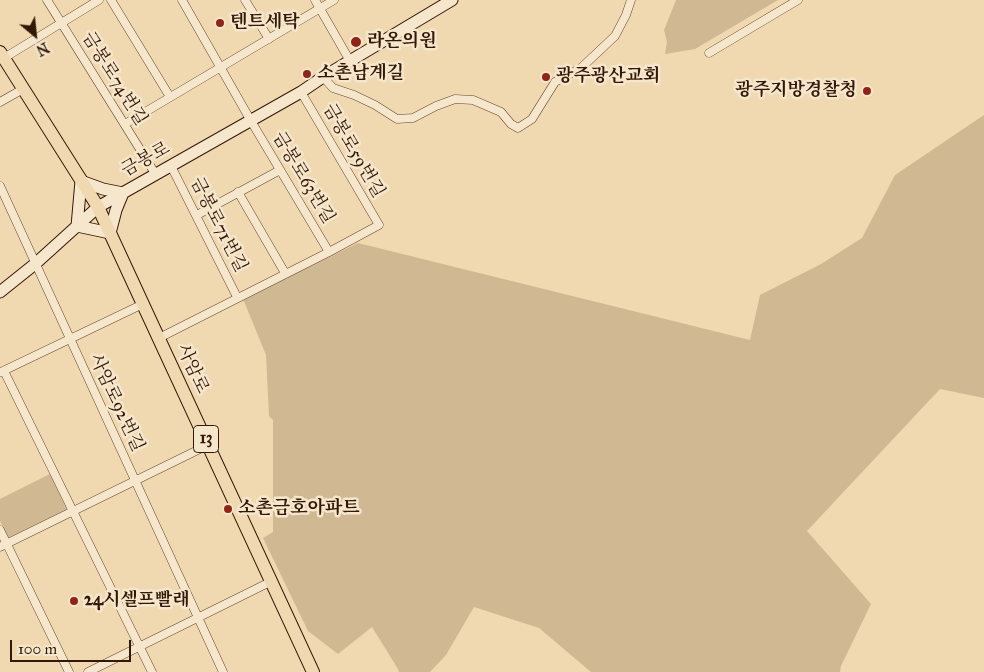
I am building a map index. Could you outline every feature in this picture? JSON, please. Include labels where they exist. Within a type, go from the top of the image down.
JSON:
[{"type":"main road","name":"사암로","points":[[2,55],[98,207],[312,672]]},
{"type":"street","name":"금봉로74번길","points":[[47,0],[156,175]]},
{"type":"street","points":[[2,55],[99,0]]},
{"type":"street","points":[[111,0],[170,97]]},
{"type":"street","name":"금봉로63번길","points":[[182,0],[329,252]]},
{"type":"street","points":[[246,0],[269,38]]},
{"type":"street","points":[[315,0],[350,61]]},
{"type":"street","points":[[125,124],[334,0]]},
{"type":"street","name":"금봉로","points":[[0,292],[35,264],[98,207],[301,92],[452,0]]},
{"type":"street","points":[[323,77],[334,88],[375,105],[397,119],[413,118],[454,99],[474,100],[501,112],[510,124],[518,128],[532,119],[555,82],[581,68],[614,36],[626,15],[631,0]]},
{"type":"street","points":[[709,53],[798,0]]},
{"type":"street","points":[[0,102],[23,89]]},
{"type":"street","name":"금봉로59번길","points":[[301,92],[379,225],[329,252]]},
{"type":"street","name":"금봉로71번길","points":[[171,166],[237,297]]},
{"type":"street","points":[[196,215],[280,170]]},
{"type":"street","points":[[81,181],[103,189],[123,193],[110,233],[77,226],[81,181]]},
{"type":"street","points":[[0,186],[69,339]]},
{"type":"street","points":[[238,192],[285,273]]},
{"type":"street","points":[[159,338],[329,252]]},
{"type":"street","name":"사암로92번길","points":[[143,304],[2,372],[152,672]]},
{"type":"street","name":"사암로92번길","points":[[69,339],[224,672]]},
{"type":"street","points":[[3,545],[208,445]]},
{"type":"street","points":[[0,530],[3,545],[69,672]]},
{"type":"street","points":[[88,672],[270,582]]},
{"type":"shaded area","points":[[676,0],[778,0],[695,49],[665,54],[667,42],[664,30]]},
{"type":"shaded area","points":[[984,115],[984,398],[940,389],[807,531],[871,604],[841,666],[840,672],[591,672],[539,628],[474,607],[446,655],[430,672],[399,672],[372,627],[338,654],[308,631],[263,538],[273,532],[273,420],[269,416],[266,355],[243,299],[358,243],[750,340],[760,295],[821,264],[862,238],[895,175]]},
{"type":"shaded area","points":[[50,474],[67,510],[9,539],[0,521],[0,499]]},
{"type":"place","name":"텐트세탁","points":[[220,23]]},
{"type":"place","name":"라온의원","points":[[356,42]]},
{"type":"place","name":"소촌남계길","points":[[307,74]]},
{"type":"place","name":"광주광산교회","points":[[546,77]]},
{"type":"place","name":"광주지방경찰청","points":[[867,91]]},
{"type":"place","name":"소촌금호아파트","points":[[228,509]]},
{"type":"place","name":"24시셀프빨래","points":[[74,601]]}]
